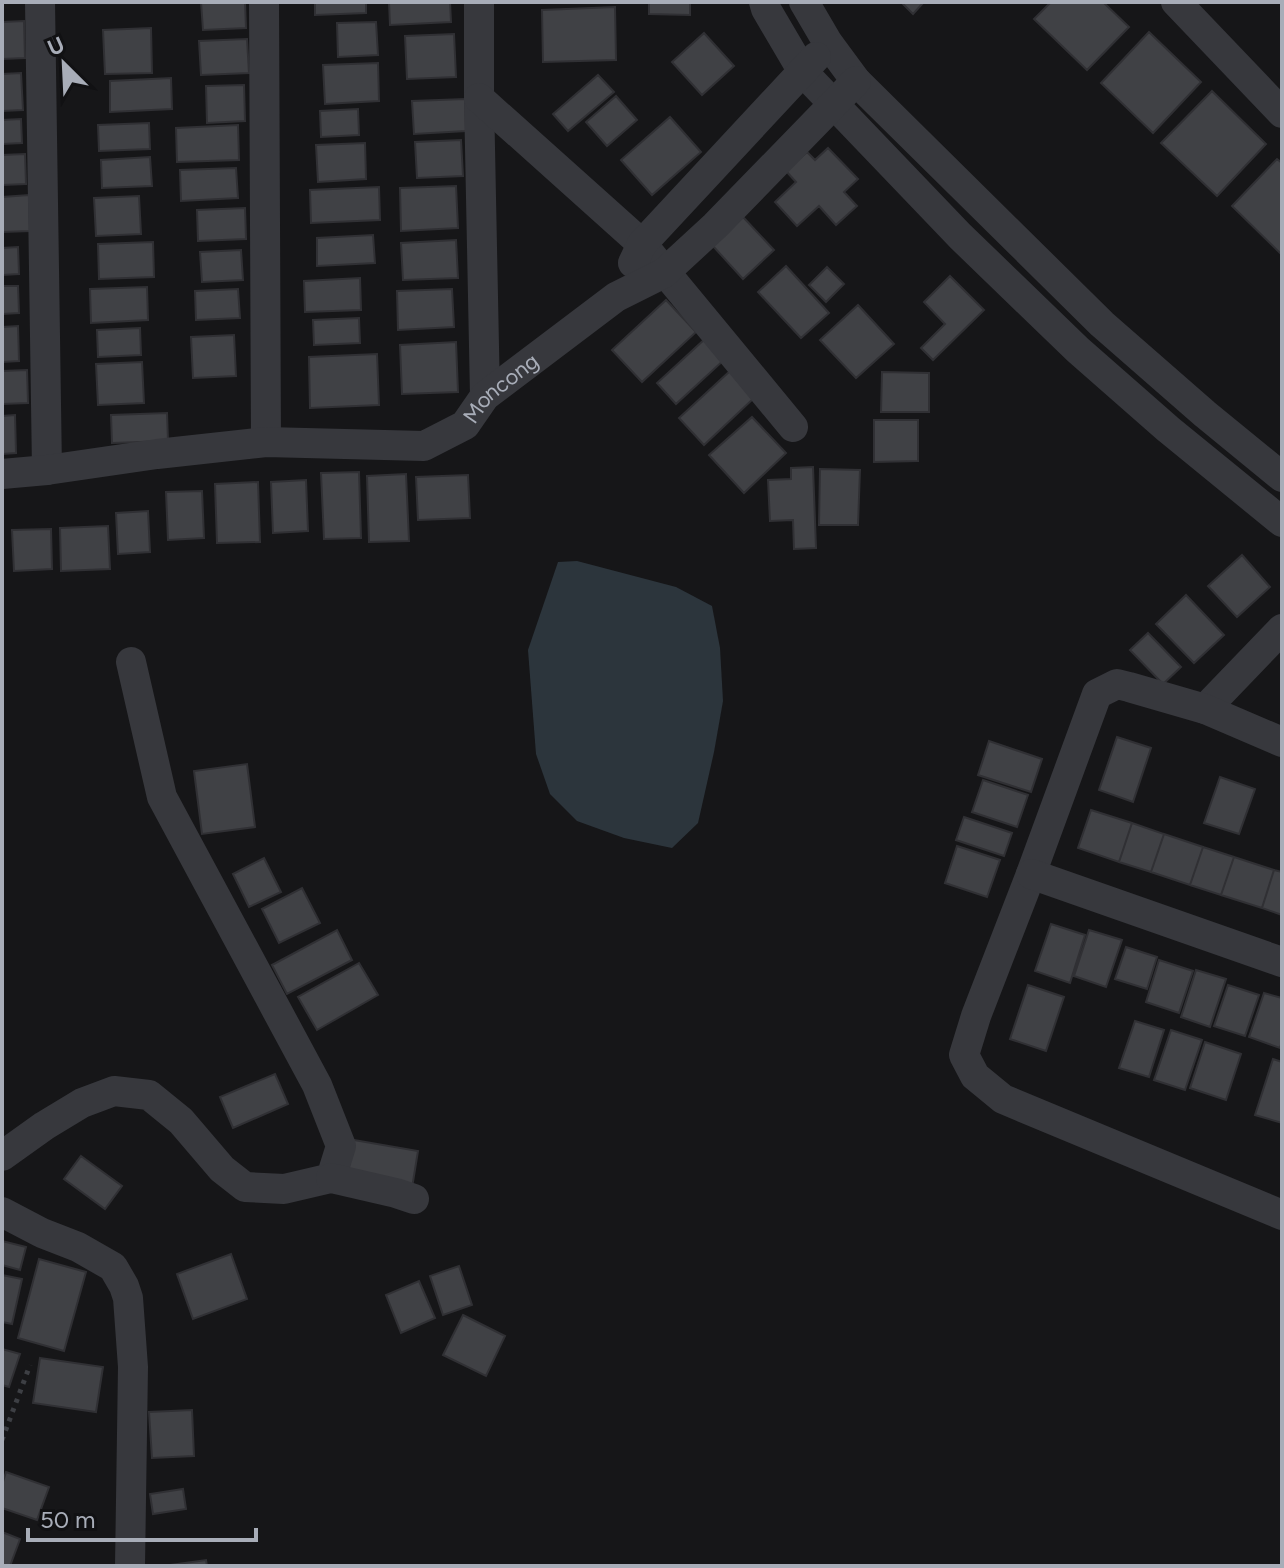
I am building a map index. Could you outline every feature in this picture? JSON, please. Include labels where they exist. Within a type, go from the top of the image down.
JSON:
[{"type":"street","points":[[40,2],[47,470]]},
{"type":"street","points":[[264,2],[266,442]]},
{"type":"street","points":[[479,2],[485,396]]},
{"type":"street","points":[[764,2],[803,72],[960,236],[1078,350],[1282,522]]},
{"type":"street","points":[[804,2],[828,43],[856,81],[1102,324],[1282,477]]},
{"type":"street","points":[[1176,2],[1282,113]]},
{"type":"street","points":[[616,297],[642,244],[828,43]]},
{"type":"street","name":"Moncong","points":[[2,474],[266,442],[424,446],[465,425],[485,396],[616,297],[664,273],[715,226],[856,81]]},
{"type":"street","points":[[479,98],[642,244],[793,427]]},
{"type":"street","points":[[1205,709],[1282,629]]},
{"type":"street","points":[[131,662],[162,797],[317,1085],[341,1146],[331,1178]]},
{"type":"street","points":[[1282,742],[1205,709],[1117,684],[1097,694],[964,1055],[975,1076],[1003,1099],[1282,1215]]},
{"type":"street","points":[[1031,874],[1282,962]]},
{"type":"street","points":[[2,1156],[82,1103],[114,1091],[149,1095],[181,1121],[222,1169],[245,1187],[284,1189],[331,1178],[414,1199]]},
{"type":"street","points":[[2,1212],[113,1267],[124,1286],[128,1298],[133,1367],[130,1566]]},
{"type":"path","points":[[2,1440],[30,1365]]},
{"type":"shaded area","points":[[577,561],[676,587],[712,606],[720,648],[723,701],[698,823],[672,848],[624,838],[577,821],[550,794],[536,754],[528,650],[558,562]]},
{"type":"building","points":[[201,2],[245,2],[246,28],[203,30]]},
{"type":"building","points":[[315,2],[366,2],[366,13],[315,15]]},
{"type":"building","points":[[389,2],[450,2],[451,22],[390,25]]},
{"type":"building","points":[[649,2],[690,2],[690,15],[649,14]]},
{"type":"building","points":[[901,2],[924,2],[913,14]]},
{"type":"building","points":[[1051,2],[1103,2],[1129,27],[1087,70],[1034,19]]},
{"type":"building","points":[[615,7],[616,60],[543,62],[542,10]]},
{"type":"building","points":[[24,21],[25,58],[2,59],[2,22]]},
{"type":"building","points":[[376,22],[378,55],[338,57],[337,23]]},
{"type":"building","points":[[151,28],[152,73],[105,74],[103,30]]},
{"type":"building","points":[[1149,32],[1201,82],[1153,133],[1101,83]]},
{"type":"building","points":[[704,33],[734,66],[702,95],[672,62]]},
{"type":"building","points":[[454,34],[456,77],[407,79],[405,36]]},
{"type":"building","points":[[247,39],[249,73],[201,75],[199,41]]},
{"type":"building","points":[[378,63],[379,101],[325,104],[323,65]]},
{"type":"building","points":[[21,73],[23,110],[2,111],[2,74]]},
{"type":"building","points":[[598,75],[614,92],[568,131],[553,114]]},
{"type":"building","points":[[171,78],[172,109],[110,112],[110,81]]},
{"type":"building","points":[[244,85],[245,121],[207,123],[206,86]]},
{"type":"building","points":[[1212,91],[1266,144],[1217,196],[1161,143]]},
{"type":"building","points":[[616,96],[637,120],[607,146],[586,122]]},
{"type":"building","points":[[465,99],[466,131],[414,134],[412,101]]},
{"type":"building","points":[[358,109],[359,135],[321,137],[320,111]]},
{"type":"building","points":[[670,117],[701,152],[652,195],[621,160]]},
{"type":"building","points":[[21,119],[22,143],[2,144],[2,120]]},
{"type":"building","points":[[149,123],[150,149],[99,151],[98,125]]},
{"type":"building","points":[[238,125],[239,160],[177,162],[176,128]]},
{"type":"building","points":[[461,140],[463,176],[417,178],[415,142]]},
{"type":"building","points":[[365,143],[366,179],[318,182],[316,145]]},
{"type":"building","points":[[828,148],[858,179],[844,192],[857,206],[836,225],[819,206],[797,226],[775,202],[796,182],[786,171],[807,152],[815,160]]},
{"type":"building","points":[[25,154],[26,184],[2,185],[2,155]]},
{"type":"building","points":[[150,157],[152,186],[102,188],[101,160]]},
{"type":"building","points":[[1277,159],[1282,163],[1281,254],[1232,206]]},
{"type":"building","points":[[236,168],[238,198],[181,201],[180,170]]},
{"type":"building","points":[[456,186],[458,228],[401,231],[400,188]]},
{"type":"building","points":[[379,187],[380,220],[311,223],[310,190]]},
{"type":"building","points":[[29,195],[30,231],[2,232],[2,197]]},
{"type":"building","points":[[139,196],[141,234],[96,236],[94,198]]},
{"type":"building","points":[[245,208],[246,239],[198,241],[197,210]]},
{"type":"building","points":[[743,217],[774,250],[743,279],[712,245]]},
{"type":"building","points":[[373,235],[375,263],[317,266],[317,238]]},
{"type":"building","points":[[456,240],[458,278],[403,280],[401,243]]},
{"type":"building","points":[[153,242],[154,277],[99,279],[98,244]]},
{"type":"building","points":[[18,247],[19,274],[2,275],[2,248]]},
{"type":"building","points":[[241,250],[243,280],[202,282],[200,252]]},
{"type":"building","points":[[786,266],[829,313],[801,338],[758,292]]},
{"type":"building","points":[[827,267],[844,284],[826,302],[809,285]]},
{"type":"building","points":[[950,276],[984,310],[933,360],[921,348],[945,324],[924,302]]},
{"type":"building","points":[[360,278],[361,310],[305,312],[304,281]]},
{"type":"building","points":[[2,286],[18,286],[19,313],[2,314]]},
{"type":"building","points":[[147,287],[148,320],[91,323],[90,289]]},
{"type":"building","points":[[238,289],[240,318],[196,320],[195,291]]},
{"type":"building","points":[[452,289],[454,327],[398,330],[397,291]]},
{"type":"building","points":[[666,300],[696,332],[642,382],[612,350]]},
{"type":"building","points":[[858,305],[894,344],[856,378],[820,340]]},
{"type":"building","points":[[359,318],[360,343],[314,345],[313,320]]},
{"type":"building","points":[[18,326],[19,361],[2,362],[2,327]]},
{"type":"building","points":[[140,328],[141,355],[98,357],[97,330]]},
{"type":"building","points":[[234,335],[236,376],[193,378],[191,337]]},
{"type":"building","points":[[706,338],[725,359],[676,404],[657,383]]},
{"type":"building","points":[[456,342],[458,392],[402,394],[400,345]]},
{"type":"building","points":[[377,354],[379,405],[310,408],[309,357]]},
{"type":"building","points":[[142,362],[144,403],[98,405],[96,364]]},
{"type":"building","points":[[27,370],[28,403],[2,404],[2,371]]},
{"type":"building","points":[[730,371],[754,398],[704,445],[679,418]]},
{"type":"building","points":[[882,372],[929,373],[929,412],[881,412]]},
{"type":"building","points":[[167,413],[168,441],[112,443],[111,415]]},
{"type":"building","points":[[15,415],[16,453],[2,454],[2,416]]},
{"type":"building","points":[[752,417],[786,453],[744,493],[709,455]]},
{"type":"building","points":[[874,420],[918,420],[918,461],[874,462]]},
{"type":"building","points":[[813,467],[816,548],[794,549],[793,520],[770,521],[768,480],[791,479],[791,468]]},
{"type":"building","points":[[820,469],[860,470],[858,525],[819,525]]},
{"type":"building","points":[[359,472],[361,538],[324,539],[321,473]]},
{"type":"building","points":[[406,474],[409,541],[369,542],[367,476]]},
{"type":"building","points":[[468,475],[470,518],[418,520],[416,477]]},
{"type":"building","points":[[306,480],[308,531],[273,533],[271,482]]},
{"type":"building","points":[[258,482],[260,542],[217,543],[215,484]]},
{"type":"building","points":[[202,491],[204,538],[168,540],[166,492]]},
{"type":"building","points":[[148,511],[150,552],[118,554],[116,513]]},
{"type":"building","points":[[108,526],[110,569],[61,571],[60,528]]},
{"type":"building","points":[[51,529],[52,569],[14,571],[12,530]]},
{"type":"building","points":[[1242,555],[1270,587],[1237,617],[1208,586]]},
{"type":"building","points":[[1186,595],[1224,635],[1194,663],[1156,624]]},
{"type":"building","points":[[1148,633],[1181,667],[1163,684],[1130,650]]},
{"type":"building","points":[[1117,737],[1151,748],[1133,802],[1099,790]]},
{"type":"building","points":[[989,741],[1042,759],[1031,792],[978,775]]},
{"type":"building","points":[[247,764],[255,827],[202,834],[194,771]]},
{"type":"building","points":[[1220,777],[1255,789],[1239,834],[1204,823]]},
{"type":"building","points":[[983,780],[1028,795],[1017,827],[972,812]]},
{"type":"building","points":[[1091,810],[1132,823],[1119,862],[1078,848]]},
{"type":"building","points":[[964,817],[1012,833],[1004,856],[956,840]]},
{"type":"building","points":[[1132,823],[1164,834],[1151,872],[1119,862]]},
{"type":"building","points":[[1164,834],[1203,847],[1190,885],[1151,872]]},
{"type":"building","points":[[957,846],[1000,860],[987,897],[945,883]]},
{"type":"building","points":[[1203,847],[1234,857],[1221,895],[1190,885]]},
{"type":"building","points":[[1234,857],[1274,870],[1262,908],[1221,895]]},
{"type":"building","points":[[264,858],[281,892],[249,907],[233,874]]},
{"type":"building","points":[[1274,870],[1282,872],[1282,915],[1262,908]]},
{"type":"building","points":[[302,888],[320,923],[279,943],[262,909]]},
{"type":"building","points":[[1051,924],[1085,935],[1070,983],[1035,971]]},
{"type":"building","points":[[337,930],[352,960],[287,994],[272,965]]},
{"type":"building","points":[[1089,930],[1122,940],[1106,987],[1074,976]]},
{"type":"building","points":[[1126,947],[1157,957],[1147,989],[1115,979]]},
{"type":"building","points":[[1159,960],[1193,971],[1179,1013],[1146,1002]]},
{"type":"building","points":[[359,963],[378,995],[317,1030],[298,997]]},
{"type":"building","points":[[1196,970],[1226,979],[1210,1027],[1181,1017]]},
{"type":"building","points":[[1028,985],[1064,997],[1046,1051],[1010,1039]]},
{"type":"building","points":[[1228,985],[1259,995],[1245,1036],[1214,1026]]},
{"type":"building","points":[[1264,993],[1282,998],[1280,1048],[1249,1037]]},
{"type":"building","points":[[1135,1021],[1164,1030],[1149,1077],[1119,1068]]},
{"type":"building","points":[[1171,1030],[1202,1040],[1185,1090],[1154,1080]]},
{"type":"building","points":[[1205,1042],[1241,1054],[1226,1100],[1190,1088]]},
{"type":"building","points":[[1273,1059],[1282,1062],[1282,1123],[1255,1115]]},
{"type":"building","points":[[275,1074],[288,1104],[233,1128],[220,1097]]},
{"type":"building","points":[[354,1140],[418,1151],[412,1188],[347,1177]]},
{"type":"building","points":[[81,1156],[122,1186],[105,1209],[64,1179]]},
{"type":"building","points":[[2,1241],[26,1247],[20,1270],[2,1265]]},
{"type":"building","points":[[231,1254],[247,1299],[193,1319],[177,1274]]},
{"type":"building","points":[[39,1259],[86,1272],[64,1351],[18,1338]]},
{"type":"building","points":[[459,1266],[472,1305],[443,1315],[430,1276]]},
{"type":"building","points":[[2,1275],[22,1279],[12,1324],[2,1322]]},
{"type":"building","points":[[419,1281],[435,1318],[401,1333],[386,1295]]},
{"type":"building","points":[[463,1315],[505,1336],[486,1376],[443,1355]]},
{"type":"building","points":[[2,1349],[20,1354],[9,1387],[2,1385]]},
{"type":"building","points":[[40,1358],[103,1367],[96,1412],[33,1403]]},
{"type":"building","points":[[192,1410],[194,1456],[152,1458],[149,1412]]},
{"type":"building","points":[[6,1472],[49,1487],[37,1520],[2,1508],[2,1485]]},
{"type":"building","points":[[183,1489],[186,1509],[153,1514],[150,1494]]},
{"type":"building","points":[[2,1532],[20,1539],[10,1566],[2,1566]]},
{"type":"building","points":[[206,1560],[207,1566],[163,1566]]}]
